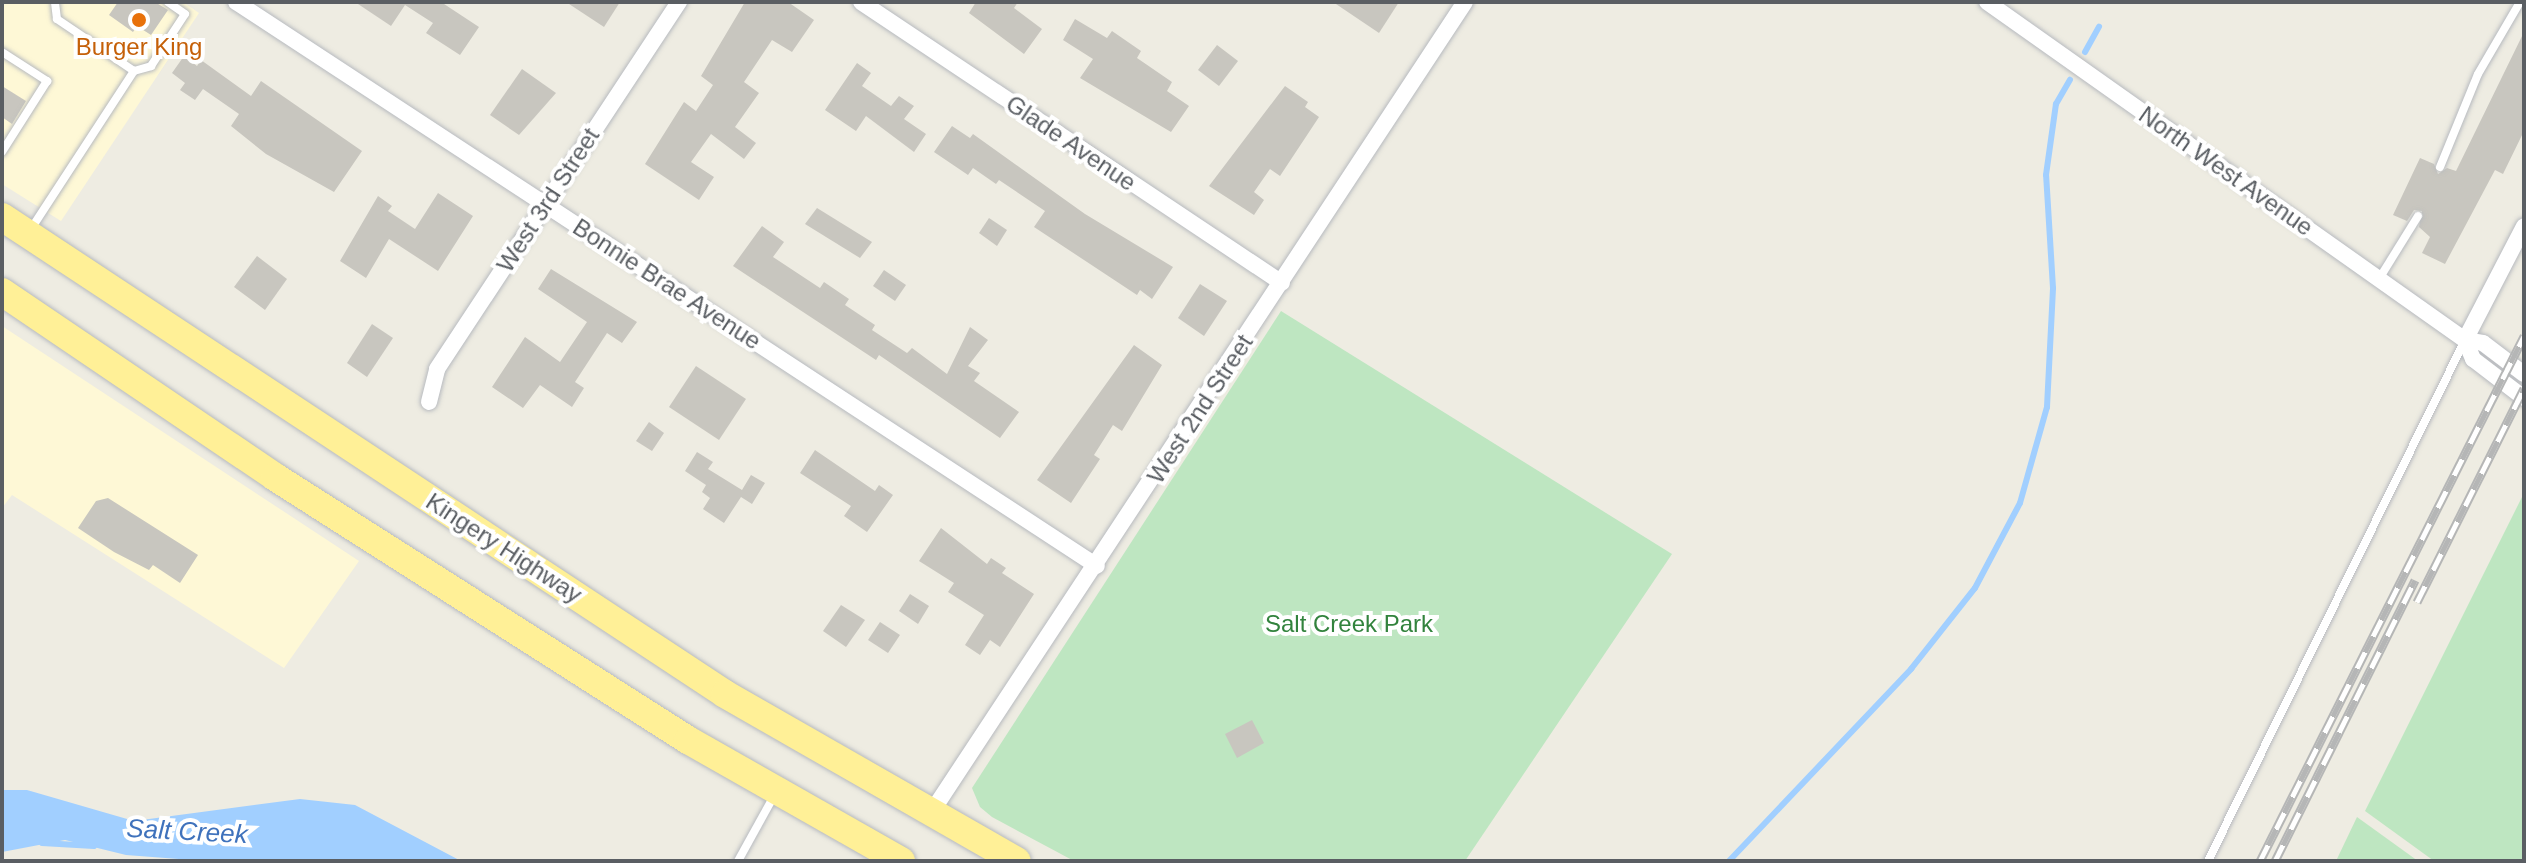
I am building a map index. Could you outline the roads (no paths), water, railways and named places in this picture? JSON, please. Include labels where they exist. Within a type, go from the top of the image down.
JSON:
[{"type":"highway","name":"Kingery Highway","points":[[9,222],[725,694],[1017,861]]},
{"type":"highway","points":[[2,292],[275,477],[776,794],[893,859]]},
{"type":"street","name":"Bonnie Brae Avenue","points":[[236,2],[1097,566]]},
{"type":"street","name":"West 3rd Street","points":[[429,402],[437,369],[679,2]]},
{"type":"street","name":"Glade Avenue","points":[[861,2],[1282,283]]},
{"type":"street","name":"West 2nd Street","points":[[931,813],[1097,566],[1465,2]]},
{"type":"street","name":"North West Avenue","points":[[1987,2],[2465,340],[2483,343],[2524,374]]},
{"type":"street","points":[[2465,340],[2524,226]]},
{"type":"street","name":"North West Avenue","points":[[2465,340],[2473,359],[2524,398]]},
{"type":"lane","points":[[55,2],[57,19],[134,71]]},
{"type":"lane","points":[[9,222],[134,71],[151,66],[185,14],[168,2]]},
{"type":"lane","points":[[2440,167],[2478,74],[2520,2]]},
{"type":"lane","points":[[2,52],[47,81],[2,152]]},
{"type":"lane","points":[[2379,279],[2418,216]]},
{"type":"lane","points":[[2208,861],[2465,340]]},
{"type":"lane","points":[[738,861],[776,794]]},
{"type":"water","points":[[2,790],[27,790],[134,821],[300,799],[355,805],[461,861],[205,861],[126,855],[65,840],[2,852]]},
{"type":"waterway","points":[[2085,52],[2099,27]]},
{"type":"waterway","points":[[1729,861],[1911,669],[1975,588],[2020,503],[2047,407],[2053,288],[2046,175],[2056,104],[2070,80]]},
{"type":"waterway","name":"Salt Creek","points":[[42,843],[94,846]]},
{"type":"railway","points":[[2260,861],[2524,336]]},
{"type":"railway","points":[[2417,602],[2524,388]]},
{"type":"railway","points":[[2275,861],[2415,580]]},
{"type":"place","name":"Burger King","points":[[139,20]]},
{"type":"park label","name":"Salt Creek Park","points":[[1349,624]]}]
